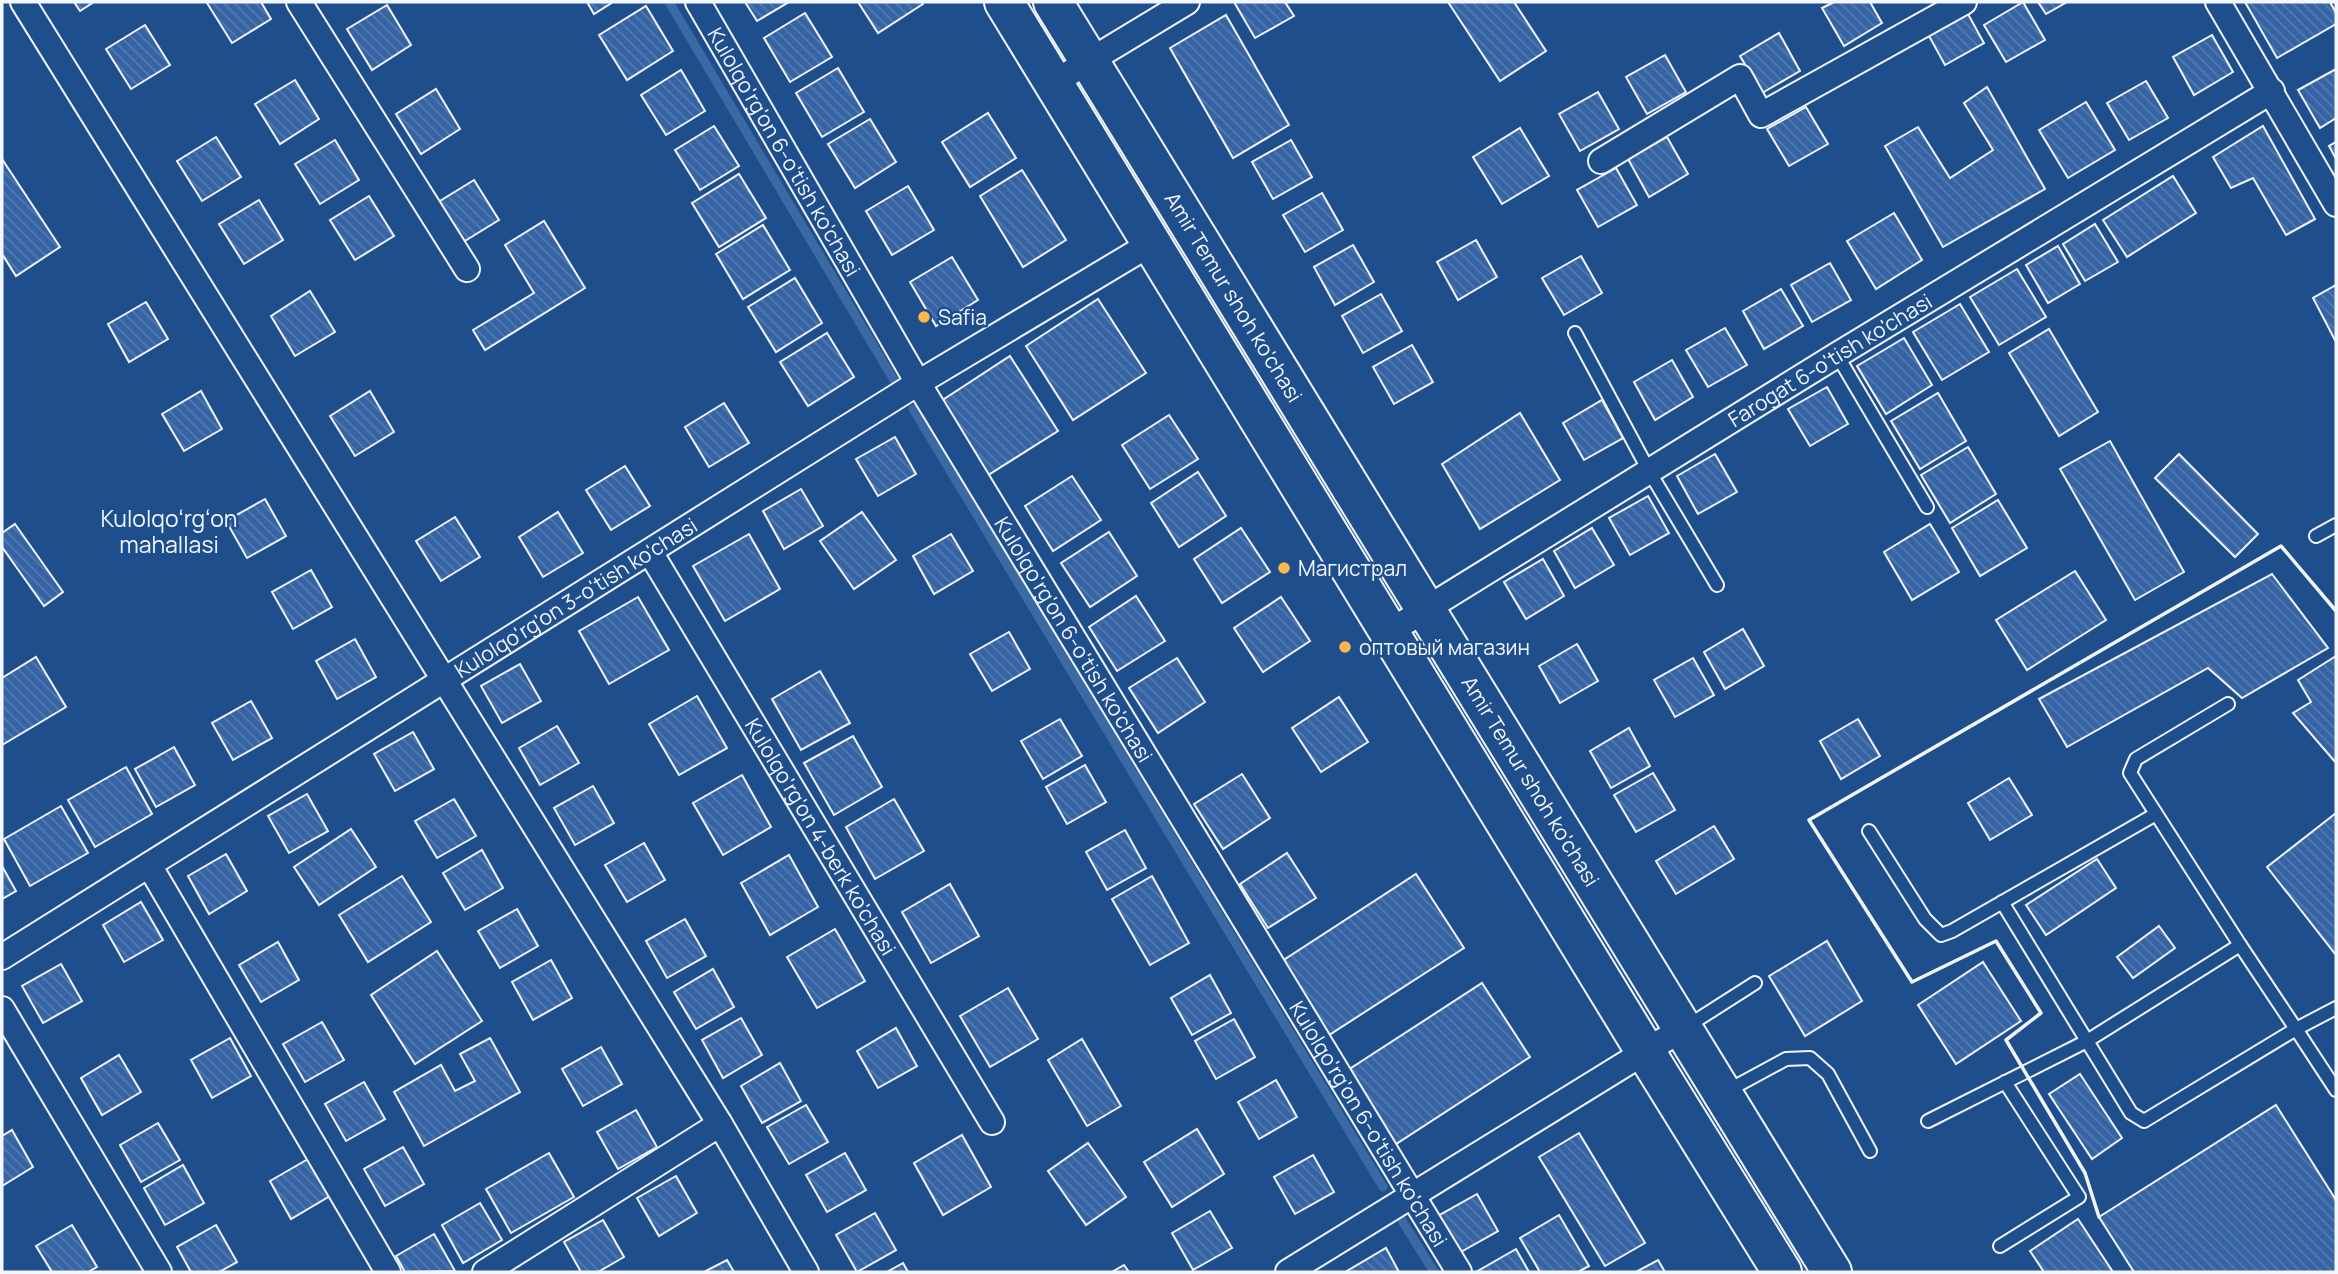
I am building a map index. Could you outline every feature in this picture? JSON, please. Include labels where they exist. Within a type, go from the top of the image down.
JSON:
[{"type":"main road","name":"Amir Temur shoh ko'chasi","points":[[1004,2],[1782,1272]]},
{"type":"main road","name":"Amir Temur shoh ko'chasi","points":[[1053,2],[1832,1272]]},
{"type":"street","points":[[23,2],[720,1124],[806,1272]]},
{"type":"street","points":[[299,2],[467,269]]},
{"type":"street","name":"Kulolqo'rg'on 6-o'tish ko'chasi","points":[[698,2],[918,383],[1458,1272]]},
{"type":"street","points":[[1054,83],[1187,2]]},
{"type":"street","points":[[1601,161],[1740,77],[1760,116],[1964,2]]},
{"type":"street","points":[[2218,2],[2336,204]]},
{"type":"street","name":"Farogat 6-o'tish ko'chasi","points":[[1389,632],[1837,355],[2272,91]]},
{"type":"street","name":"Kulolqo'rg'on 3-o'tish ko'chasi","points":[[2,957],[918,383],[1152,243]]},
{"type":"street","name":"Kulolqo'rg'on 4-berk ko'chasi","points":[[650,552],[992,1122]]},
{"type":"street","points":[[149,865],[388,1272]]},
{"type":"street","points":[[2,1010],[159,1272]]},
{"type":"street","points":[[1288,1272],[1682,1029]]},
{"type":"street","points":[[485,1272],[720,1124]]},
{"type":"lane","points":[[1575,333],[1649,471],[1717,585]]},
{"type":"lane","points":[[1837,355],[1927,507]]},
{"type":"lane","points":[[2316,536],[2336,525]]},
{"type":"lane","points":[[2228,704],[2136,760],[2130,773],[2336,1090]]},
{"type":"lane","points":[[1869,831],[1925,919],[1941,935],[2156,814]]},
{"type":"lane","points":[[2002,902],[2131,1113],[2144,1121],[2296,1029],[2336,1008]]},
{"type":"lane","points":[[1928,1121],[2087,1041],[2240,946]]},
{"type":"lane","points":[[1682,1029],[1755,983]]},
{"type":"lane","points":[[1722,1093],[1786,1059],[1810,1058],[1828,1074],[1870,1151]]},
{"type":"lane","points":[[2000,1245],[2079,1197],[2005,1082]]},
{"type":"building","points":[[74,2],[94,2],[80,11]]},
{"type":"building","points":[[261,2],[271,19],[232,43],[207,3]]},
{"type":"building","points":[[587,2],[613,2],[594,14]]},
{"type":"building","points":[[745,2],[789,2],[757,21]]},
{"type":"building","points":[[858,2],[922,2],[923,4],[878,33]]},
{"type":"building","points":[[1234,2],[1285,2],[1294,16],[1255,38]]},
{"type":"building","points":[[1448,2],[1514,2],[1546,51],[1500,81]]},
{"type":"building","points":[[1834,2],[1870,2],[1882,23],[1844,46],[1822,8]]},
{"type":"building","points":[[2023,2],[2045,40],[2006,62],[1984,25]]},
{"type":"building","points":[[2038,2],[2067,2],[2046,14]]},
{"type":"building","points":[[2245,2],[2330,2],[2336,13],[2336,24],[2277,58]]},
{"type":"building","points":[[387,5],[411,45],[372,70],[347,29]]},
{"type":"building","points":[[1963,5],[1984,43],[1945,65],[1924,27]]},
{"type":"building","points":[[646,6],[673,51],[627,80],[599,35]]},
{"type":"building","points":[[805,13],[832,57],[790,82],[764,38]]},
{"type":"building","points":[[1226,15],[1289,125],[1233,158],[1170,48]]},
{"type":"building","points":[[145,25],[170,65],[131,89],[106,49]]},
{"type":"building","points":[[1779,33],[1800,71],[1762,93],[1740,56]]},
{"type":"building","points":[[2212,35],[2233,72],[2194,95],[2173,57]]},
{"type":"building","points":[[1665,55],[1686,92],[1647,114],[1626,77]]},
{"type":"building","points":[[838,68],[864,112],[822,137],[796,93]]},
{"type":"building","points":[[2336,69],[2336,118],[2320,128],[2298,90]]},
{"type":"building","points":[[681,70],[705,111],[666,135],[641,95]]},
{"type":"building","points":[[295,80],[319,119],[280,144],[255,104]]},
{"type":"building","points":[[2146,81],[2168,118],[2129,140],[2107,103]]},
{"type":"building","points":[[1987,87],[2045,189],[1943,247],[1885,146],[1918,127],[1950,178],[1993,150],[1964,103]]},
{"type":"building","points":[[436,89],[460,129],[421,154],[396,114]]},
{"type":"building","points":[[1598,92],[1619,129],[1580,151],[1559,114]]},
{"type":"building","points":[[2086,102],[2115,150],[2068,178],[2039,130]]},
{"type":"building","points":[[1806,107],[1828,144],[1789,166],[1767,129]]},
{"type":"building","points":[[988,113],[1016,158],[970,187],[942,142]]},
{"type":"building","points":[[870,119],[896,162],[855,188],[828,144]]},
{"type":"building","points":[[714,126],[739,166],[700,190],[675,150]]},
{"type":"building","points":[[2263,126],[2315,219],[2286,235],[2253,178],[2231,188],[2213,157]]},
{"type":"building","points":[[1520,128],[1549,176],[1502,204],[1473,157]]},
{"type":"building","points":[[216,137],[241,177],[202,201],[177,161]]},
{"type":"building","points":[[1667,137],[1688,174],[1649,197],[1628,159]]},
{"type":"building","points":[[335,140],[359,180],[320,204],[295,164]]},
{"type":"building","points":[[1291,140],[1312,177],[1273,199],[1252,162]]},
{"type":"building","points":[[2336,142],[2336,159],[2329,146]]},
{"type":"building","points":[[2,159],[60,247],[16,276],[2,254]]},
{"type":"building","points":[[1616,168],[1637,205],[1598,227],[1577,190]]},
{"type":"building","points":[[1022,170],[1066,240],[1023,267],[980,196]]},
{"type":"building","points":[[739,174],[766,218],[719,247],[692,203]]},
{"type":"building","points":[[2173,176],[2196,213],[2127,257],[2103,220]]},
{"type":"building","points":[[474,180],[499,220],[460,244],[435,204]]},
{"type":"building","points":[[908,186],[934,230],[892,255],[866,211]]},
{"type":"building","points":[[1322,193],[1343,230],[1305,252],[1283,215]]},
{"type":"building","points":[[369,196],[394,236],[355,260],[330,220]]},
{"type":"building","points":[[259,200],[283,240],[244,264],[219,224]]},
{"type":"building","points":[[1894,213],[1922,260],[1876,289],[1847,241]]},
{"type":"building","points":[[544,221],[585,288],[485,350],[473,330],[534,293],[505,245]]},
{"type":"building","points":[[2095,224],[2118,262],[2085,281],[2063,244]]},
{"type":"building","points":[[763,225],[790,270],[743,299],[716,254]]},
{"type":"building","points":[[1476,240],[1497,277],[1458,300],[1437,262]]},
{"type":"building","points":[[1353,245],[1374,282],[1335,305],[1314,267]]},
{"type":"building","points":[[2058,246],[2080,284],[2048,303],[2026,265]]},
{"type":"building","points":[[1581,256],[1602,293],[1564,315],[1542,278]]},
{"type":"building","points":[[952,257],[978,300],[936,326],[910,282]]},
{"type":"building","points":[[1830,263],[1851,300],[1812,322],[1791,285]]},
{"type":"building","points":[[2017,269],[2046,317],[1999,345],[1970,297]]},
{"type":"building","points":[[795,278],[822,323],[776,352],[748,307]]},
{"type":"building","points":[[2336,285],[2336,342],[2313,298]]},
{"type":"building","points":[[1781,289],[1803,326],[1764,349],[1743,311]]},
{"type":"building","points":[[310,291],[335,332],[295,356],[271,316]]},
{"type":"building","points":[[1381,294],[1402,331],[1363,353],[1342,316]]},
{"type":"building","points":[[1098,299],[1146,373],[1073,420],[1026,346]]},
{"type":"building","points":[[146,302],[168,339],[129,362],[108,324]]},
{"type":"building","points":[[1960,304],[1989,352],[1942,380],[1913,332]]},
{"type":"building","points":[[1725,328],[1747,365],[1708,387],[1686,350]]},
{"type":"building","points":[[2049,329],[2098,412],[2059,436],[2009,353]]},
{"type":"building","points":[[827,333],[854,377],[808,406],[780,362]]},
{"type":"building","points":[[1904,338],[1932,385],[1886,414],[1857,366]]},
{"type":"building","points":[[1412,345],[1433,382],[1394,404],[1373,367]]},
{"type":"building","points":[[1010,356],[1058,431],[985,477],[938,403]]},
{"type":"building","points":[[1672,360],[1693,397],[1655,420],[1634,382]]},
{"type":"building","points":[[1827,387],[1848,424],[1810,446],[1788,409]]},
{"type":"building","points":[[201,391],[222,429],[184,451],[162,414]]},
{"type":"building","points":[[370,391],[394,432],[355,456],[330,416]]},
{"type":"building","points":[[1938,393],[1966,441],[1920,469],[1891,421]]},
{"type":"building","points":[[1602,400],[1623,438],[1584,460],[1563,423]]},
{"type":"building","points":[[724,403],[749,443],[709,467],[685,427]]},
{"type":"building","points":[[1520,413],[1560,480],[1480,529],[1442,464]]},
{"type":"building","points":[[1169,415],[1198,459],[1150,489],[1122,445]]},
{"type":"building","points":[[895,437],[916,474],[878,496],[856,459]]},
{"type":"building","points":[[2110,441],[2184,572],[2135,600],[2060,469]]},
{"type":"building","points":[[1968,447],[1996,494],[1950,523],[1921,475]]},
{"type":"building","points":[[1715,454],[1737,492],[1698,514],[1677,476]]},
{"type":"building","points":[[2179,454],[2258,534],[2235,557],[2155,478]]},
{"type":"building","points":[[625,466],[650,506],[611,530],[586,490]]},
{"type":"building","points":[[1198,472],[1226,516],[1179,547],[1151,503]]},
{"type":"building","points":[[1072,476],[1101,520],[1053,551],[1025,506]]},
{"type":"building","points":[[801,489],[823,526],[784,549],[763,511]]},
{"type":"building","points":[[1648,496],[1669,533],[1630,555],[1609,518]]},
{"type":"building","points":[[265,499],[286,536],[247,558],[226,521]]},
{"type":"building","points":[[1998,500],[2027,548],[1980,576],[1952,528]]},
{"type":"building","points":[[558,512],[583,553],[543,577],[519,537]]},
{"type":"building","points":[[862,512],[896,560],[854,589],[820,541]]},
{"type":"building","points":[[455,517],[480,557],[441,581],[416,541]]},
{"type":"building","points":[[15,524],[63,592],[44,606],[2,547],[2,533]]},
{"type":"building","points":[[1930,524],[1959,572],[1912,600],[1884,552]]},
{"type":"building","points":[[1241,528],[1270,572],[1222,603],[1194,559]]},
{"type":"building","points":[[1592,528],[1614,565],[1575,588],[1554,551]]},
{"type":"building","points":[[1109,532],[1137,576],[1090,607],[1061,563]]},
{"type":"building","points":[[749,534],[780,589],[725,621],[693,566]]},
{"type":"building","points":[[951,534],[973,571],[934,594],[913,556]]},
{"type":"building","points":[[1543,559],[1564,596],[1526,619],[1504,582]]},
{"type":"building","points":[[311,570],[332,607],[293,629],[272,592]]},
{"type":"building","points":[[2075,571],[2106,620],[2027,670],[1996,620]]},
{"type":"building","points":[[2272,574],[2328,648],[2242,698],[2208,668],[2067,747],[2039,699]]},
{"type":"building","points":[[1136,596],[1165,641],[1117,671],[1089,627]]},
{"type":"building","points":[[638,597],[669,650],[609,684],[579,631]]},
{"type":"building","points":[[1281,597],[1310,641],[1263,672],[1234,628]]},
{"type":"building","points":[[1743,629],[1764,666],[1725,689],[1704,652]]},
{"type":"building","points":[[1009,632],[1030,669],[992,691],[970,654]]},
{"type":"building","points":[[355,639],[376,677],[337,699],[316,661]]},
{"type":"building","points":[[1577,644],[1598,681],[1560,703],[1539,666]]},
{"type":"building","points":[[2336,656],[2336,763],[2293,713],[2311,702],[2298,680]]},
{"type":"building","points":[[36,657],[66,707],[2,745],[2,678]]},
{"type":"building","points":[[1177,658],[1205,702],[1158,733],[1129,688]]},
{"type":"building","points":[[1693,658],[1714,695],[1675,717],[1654,680]]},
{"type":"building","points":[[520,664],[541,701],[502,723],[481,686]]},
{"type":"building","points":[[820,671],[850,723],[801,750],[772,699]]},
{"type":"building","points":[[697,696],[727,748],[679,775],[649,724]]},
{"type":"building","points":[[1339,697],[1368,742],[1321,772],[1292,728]]},
{"type":"building","points":[[251,701],[272,738],[233,760],[212,723]]},
{"type":"building","points":[[1060,719],[1082,756],[1043,779],[1021,741]]},
{"type":"building","points":[[1858,719],[1880,756],[1841,779],[1820,741]]},
{"type":"building","points":[[557,726],[579,763],[540,785],[519,748]]},
{"type":"building","points":[[1629,728],[1650,766],[1611,788],[1590,751]]},
{"type":"building","points":[[413,732],[434,769],[395,791],[374,754]]},
{"type":"building","points":[[853,736],[882,787],[834,815],[804,763]]},
{"type":"building","points":[[174,747],[195,785],[156,807],[135,769]]},
{"type":"building","points":[[1085,765],[1106,802],[1067,824],[1046,787]]},
{"type":"building","points":[[126,767],[152,814],[95,847],[68,800]]},
{"type":"building","points":[[1653,773],[1675,810],[1636,832],[1614,795]]},
{"type":"building","points":[[1242,774],[1270,818],[1223,849],[1194,804]]},
{"type":"building","points":[[742,775],[771,827],[723,855],[693,803]]},
{"type":"building","points":[[2009,778],[2032,815],[1990,840],[1968,803]]},
{"type":"building","points":[[593,786],[614,823],[575,845],[554,808]]},
{"type":"building","points":[[307,794],[328,831],[289,853],[268,816]]},
{"type":"building","points":[[454,799],[476,836],[437,858],[415,821]]},
{"type":"building","points":[[894,799],[924,851],[875,879],[846,827]]},
{"type":"building","points":[[61,806],[88,853],[30,886],[4,839]]},
{"type":"building","points":[[2336,813],[2336,955],[2267,867]]},
{"type":"building","points":[[1714,826],[1734,859],[1676,894],[1656,861]]},
{"type":"building","points":[[351,829],[376,867],[319,905],[294,867]]},
{"type":"building","points":[[1125,830],[1146,868],[1107,890],[1086,852]]},
{"type":"building","points":[[644,843],[665,880],[627,902],[605,865]]},
{"type":"building","points":[[482,850],[503,888],[465,910],[443,873]]},
{"type":"building","points":[[1287,853],[1316,898],[1268,928],[1240,884]]},
{"type":"building","points":[[226,854],[247,891],[209,914],[188,876]]},
{"type":"building","points":[[789,855],[818,907],[770,935],[741,883]]},
{"type":"building","points":[[2097,859],[2116,888],[2046,935],[2026,905]]},
{"type":"building","points":[[2,866],[16,891],[2,899]]},
{"type":"building","points":[[1416,874],[1464,948],[1326,1037],[1279,963]]},
{"type":"building","points":[[402,876],[431,922],[368,962],[339,915]]},
{"type":"building","points":[[1152,876],[1189,943],[1150,965],[1112,899]]},
{"type":"building","points":[[950,884],[979,936],[931,963],[902,912]]},
{"type":"building","points":[[141,902],[163,940],[124,962],[103,925]]},
{"type":"building","points":[[517,909],[538,946],[500,968],[478,931]]},
{"type":"building","points":[[685,919],[706,956],[667,978],[646,941]]},
{"type":"building","points":[[2159,926],[2175,948],[2133,978],[2117,957]]},
{"type":"building","points":[[835,929],[865,981],[817,1008],[787,957]]},
{"type":"building","points":[[1827,941],[1862,1001],[1805,1036],[1769,976]]},
{"type":"building","points":[[278,942],[299,980],[261,1002],[239,965]]},
{"type":"building","points":[[437,951],[482,1021],[415,1064],[371,995]]},
{"type":"building","points":[[551,960],[572,998],[533,1020],[512,982]]},
{"type":"building","points":[[1983,962],[2021,1021],[1956,1064],[1918,1005]]},
{"type":"building","points":[[61,964],[82,1001],[43,1023],[22,986]]},
{"type":"building","points":[[713,969],[734,1007],[696,1029],[674,992]]},
{"type":"building","points":[[1210,975],[1231,1013],[1192,1035],[1171,998]]},
{"type":"building","points":[[1482,983],[1530,1057],[1396,1144],[1348,1070]]},
{"type":"building","points":[[1008,988],[1038,1039],[990,1067],[960,1016]]},
{"type":"building","points":[[741,1018],[762,1055],[723,1078],[702,1040]]},
{"type":"building","points":[[1234,1019],[1255,1057],[1216,1079],[1195,1041]]},
{"type":"building","points":[[322,1022],[344,1060],[305,1082],[283,1044]]},
{"type":"building","points":[[896,1028],[917,1066],[878,1088],[857,1051]]},
{"type":"building","points":[[230,1038],[251,1076],[212,1098],[191,1060]]},
{"type":"building","points":[[490,1038],[520,1092],[424,1146],[394,1092],[441,1065],[455,1091],[475,1081],[460,1054]]},
{"type":"building","points":[[1082,1039],[1121,1106],[1087,1126],[1048,1060]]},
{"type":"building","points":[[601,1047],[622,1084],[583,1106],[562,1069]]},
{"type":"building","points":[[119,1055],[141,1092],[102,1115],[81,1078]]},
{"type":"building","points":[[780,1063],[801,1101],[762,1123],[741,1086]]},
{"type":"building","points":[[2080,1074],[2122,1138],[2092,1159],[2049,1094]]},
{"type":"building","points":[[1276,1080],[1297,1117],[1259,1139],[1238,1102]]},
{"type":"building","points":[[364,1082],[385,1119],[346,1141],[325,1104]]},
{"type":"building","points":[[806,1105],[828,1142],[789,1164],[767,1127]]},
{"type":"building","points":[[2276,1105],[2336,1200],[2336,1272],[2134,1272],[2099,1217]]},
{"type":"building","points":[[636,1110],[657,1147],[618,1169],[597,1132]]},
{"type":"building","points":[[158,1123],[180,1160],[141,1182],[120,1145]]},
{"type":"building","points":[[1197,1129],[1224,1174],[1172,1207],[1144,1162]]},
{"type":"building","points":[[12,1130],[33,1167],[2,1186],[2,1136]]},
{"type":"building","points":[[1579,1133],[1645,1243],[1605,1266],[1539,1157]]},
{"type":"building","points":[[962,1135],[991,1187],[943,1215],[914,1163]]},
{"type":"building","points":[[1088,1143],[1126,1197],[1086,1225],[1048,1171]]},
{"type":"building","points":[[403,1147],[424,1184],[385,1206],[364,1169]]},
{"type":"building","points":[[549,1153],[574,1197],[511,1233],[486,1189]]},
{"type":"building","points":[[845,1153],[866,1190],[827,1212],[806,1175]]},
{"type":"building","points":[[1313,1155],[1334,1192],[1295,1214],[1274,1177]]},
{"type":"building","points":[[308,1159],[330,1196],[291,1219],[270,1181]]},
{"type":"building","points":[[183,1165],[204,1203],[165,1225],[144,1188]]},
{"type":"building","points":[[676,1176],[697,1213],[659,1236],[637,1198]]},
{"type":"building","points":[[1477,1194],[1498,1231],[1459,1253],[1438,1216]]},
{"type":"building","points":[[480,1203],[502,1240],[463,1263],[442,1225]]},
{"type":"building","points":[[1210,1211],[1232,1248],[1193,1270],[1172,1233]]},
{"type":"building","points":[[875,1213],[896,1250],[857,1272],[836,1235]]},
{"type":"building","points":[[1559,1215],[1589,1266],[1578,1272],[1540,1272],[1520,1238]]},
{"type":"building","points":[[2078,1219],[2113,1272],[2044,1272],[2030,1251]]},
{"type":"building","points":[[603,1220],[624,1257],[598,1272],[581,1272],[564,1242]]},
{"type":"building","points":[[72,1225],[97,1267],[88,1272],[52,1272],[36,1246]]},
{"type":"building","points":[[216,1225],[237,1262],[219,1272],[191,1272],[177,1247]]},
{"type":"building","points":[[434,1234],[455,1271],[405,1272],[396,1256]]},
{"type":"building","points":[[1386,1248],[1399,1272],[1347,1271]]},
{"type":"building","points":[[1516,1249],[1529,1272],[1476,1272]]},
{"type":"building","points":[[727,1260],[734,1272],[704,1272]]},
{"type":"building","points":[[1658,1260],[1665,1272],[1636,1272]]},
{"type":"building","points":[[903,1263],[908,1272],[887,1272]]},
{"type":"building","points":[[1124,1265],[1129,1272],[1112,1272]]},
{"type":"waterway","points":[[669,2],[895,382]]},
{"type":"waterway","points":[[913,409],[1383,1187]]},
{"type":"waterway","points":[[1401,1219],[1434,1272]]},
{"type":"wall","points":[[2099,1217],[2085,1173],[2006,1040],[2041,1013],[1996,941],[1912,982],[1809,820],[2281,546],[2336,611]]},
{"type":"place","name":"Safia","points":[[924,317]]},
{"type":"place","name":"Магистрал","points":[[1284,568]]},
{"type":"place","name":"оптовый магазин","points":[[1345,647]]},
{"type":"district","name":"Kulolqoʻrgʻon mahallasi","points":[[169,531]]}]
